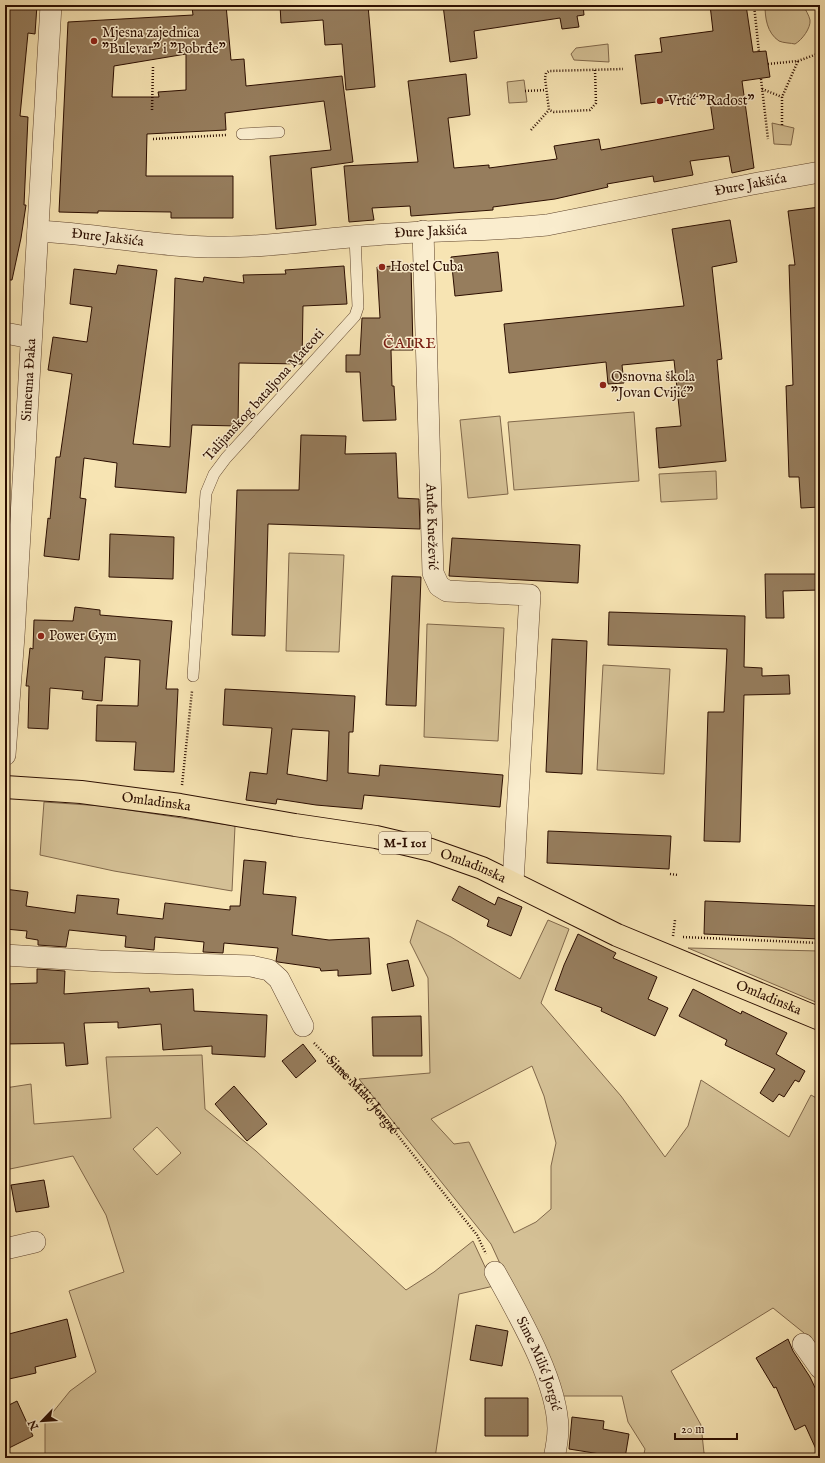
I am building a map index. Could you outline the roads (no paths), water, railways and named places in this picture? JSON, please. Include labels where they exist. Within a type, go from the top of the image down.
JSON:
[{"type":"main road","name":"Omladinska","points":[[5,787],[82,792],[180,805],[295,826],[376,837],[455,857],[513,882],[617,935],[820,1019]]},
{"type":"street","name":"Simeuna Đaka","points":[[5,755],[14,636],[51,5]]},
{"type":"street","name":"Đure Jakšića","points":[[38,231],[223,247],[268,246],[355,236],[423,231],[513,229],[547,225],[820,172]]},
{"type":"street","name":"Anđe Knežević","points":[[423,231],[433,574],[438,586],[446,591],[530,595],[513,882]]},
{"type":"street","points":[[5,333],[31,338]]},
{"type":"street","points":[[5,955],[100,961],[251,966],[269,970],[278,979],[303,1026]]},
{"type":"street","points":[[5,1249],[35,1242]]},
{"type":"street","name":"Sime Milić Jorgić","points":[[495,1272],[531,1338],[552,1394],[558,1428],[554,1458]]},
{"type":"street","points":[[803,1344],[820,1368]]},
{"type":"lane","points":[[242,134],[279,132]]},
{"type":"lane","name":"Talijanskog bataljona Mateoti","points":[[193,676],[206,493],[209,484],[226,458],[355,316],[358,307],[355,236]]},
{"type":"place","name":"Mjesna zajednica \"Bulevar\" i \"Pobrđe\"","points":[[94,41]]},
{"type":"place","name":"Vrtić \"Radost\"","points":[[660,101]]},
{"type":"place","name":"Hostel Cuba","points":[[382,267]]},
{"type":"place","name":"Osnovna škola \"Jovan Cvijić\"","points":[[603,385]]},
{"type":"place","name":"Power Gym","points":[[41,636]]},
{"type":"district","name":"ČAIRE","points":[[410,343]]}]
